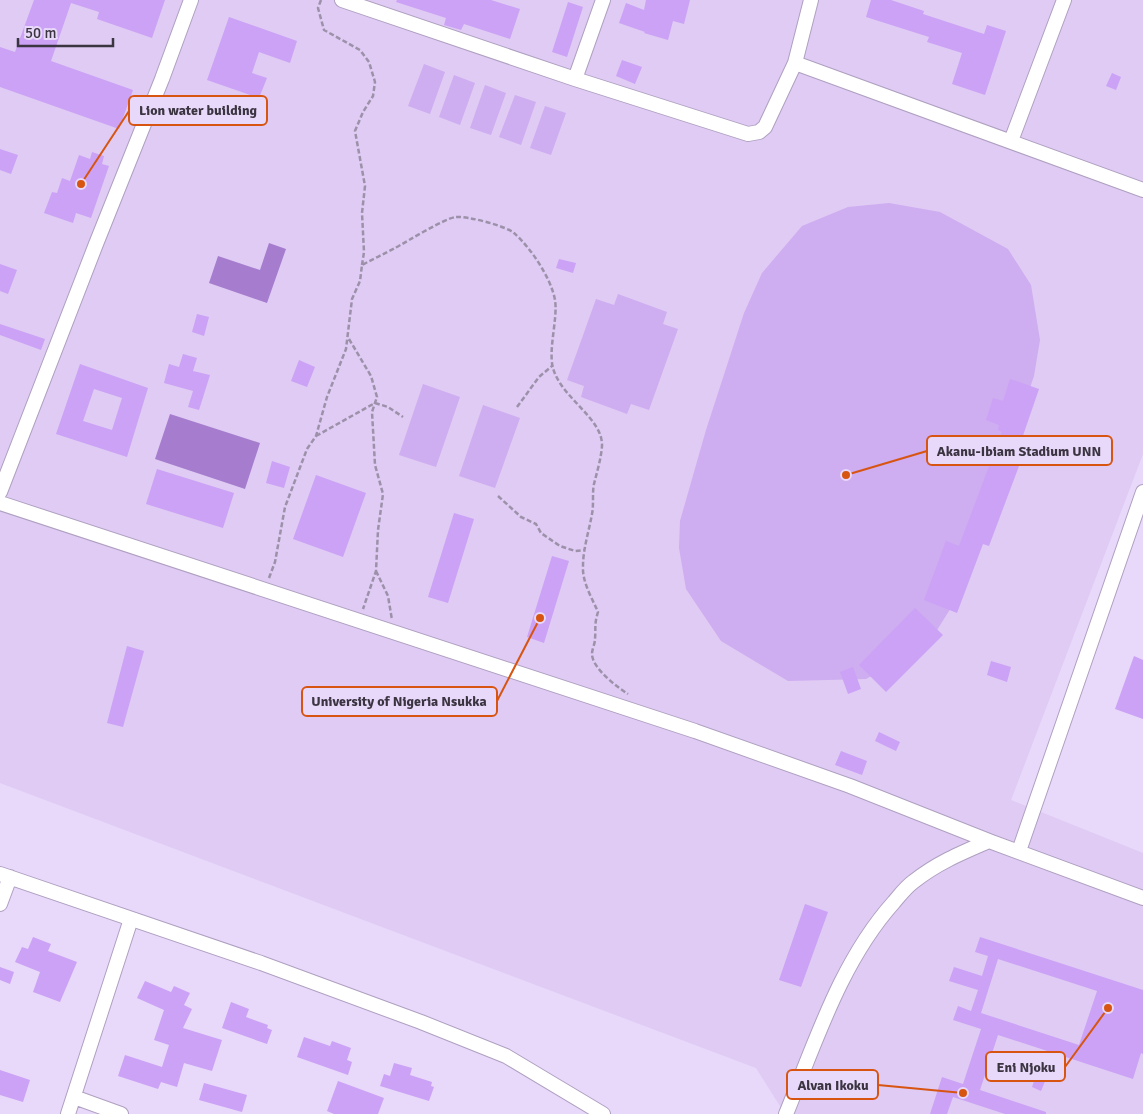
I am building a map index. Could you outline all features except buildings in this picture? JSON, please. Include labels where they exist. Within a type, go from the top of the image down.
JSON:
[{"type":"street","points":[[0,492],[192,0]]},
{"type":"street","points":[[342,0],[575,79],[748,134],[759,132],[766,127],[795,63],[811,0]]},
{"type":"street","points":[[575,79],[603,0]]},
{"type":"street","points":[[1011,141],[1064,0]]},
{"type":"street","points":[[795,63],[1143,190]]},
{"type":"street","points":[[1019,852],[1140,513],[1143,492]]},
{"type":"street","points":[[0,503],[695,731],[850,786],[989,841],[1143,898]]},
{"type":"street","points":[[786,1114],[832,1003],[856,954],[881,917],[911,884],[944,861],[989,841]]},
{"type":"street","points":[[0,904],[5,875],[261,963],[421,1022],[506,1056],[602,1114]]},
{"type":"street","points":[[68,1114],[131,919]]},
{"type":"street","points":[[74,1097],[121,1114]]},
{"type":"path","points":[[271,592],[269,576],[275,562],[285,507],[307,449],[316,436],[327,397],[346,349],[352,298],[360,281],[364,252],[362,213],[365,186],[355,131],[363,112],[373,96],[375,82],[369,62],[360,50],[324,30],[318,8],[321,0]]},
{"type":"path","points":[[362,265],[456,217],[497,224],[513,232],[540,264],[550,280],[555,301],[552,366],[565,392],[586,413],[599,432],[602,445],[594,486],[592,513],[583,566],[585,580],[598,612],[594,624],[595,639],[592,656],[595,664],[609,679],[618,688],[632,697]]},
{"type":"path","points":[[348,338],[372,376],[377,397],[372,412],[375,465],[383,494],[378,530],[376,571],[360,620]]},
{"type":"path","points":[[518,407],[539,377],[552,366]]},
{"type":"path","points":[[316,436],[375,403],[388,407],[402,416]]},
{"type":"path","points":[[498,496],[521,517],[536,524],[541,533],[560,546],[576,551],[585,550]]},
{"type":"path","points":[[376,571],[388,596],[393,631]]},
{"type":"shaded area","points":[[0,0],[1143,0],[1143,454],[1011,800],[1143,853],[1143,1114],[785,1114],[756,1068],[0,783]]},
{"type":"shaded area","points":[[424,64],[445,72],[430,114],[408,106]]},
{"type":"shaded area","points":[[454,75],[475,83],[460,125],[439,117]]},
{"type":"shaded area","points":[[485,85],[506,93],[491,135],[470,128]]},
{"type":"shaded area","points":[[515,95],[536,102],[521,145],[499,137]]},
{"type":"shaded area","points":[[545,106],[566,113],[551,155],[530,148]]},
{"type":"shaded area","points":[[889,203],[940,212],[1008,249],[1031,285],[1040,340],[1034,376],[959,595],[927,646],[866,679],[788,681],[721,641],[686,589],[679,548],[680,521],[706,430],[744,313],[762,273],[802,226],[848,207]]},
{"type":"shaded area","points":[[269,243],[286,249],[267,303],[209,283],[218,256],[260,270]]},
{"type":"shaded area","points":[[618,294],[667,312],[663,324],[678,329],[649,410],[631,404],[627,414],[581,397],[584,386],[567,380],[596,299],[614,305]]},
{"type":"shaded area","points":[[423,384],[460,397],[436,467],[399,455]]},
{"type":"shaded area","points":[[483,405],[520,418],[495,488],[459,476]]},
{"type":"shaded area","points":[[170,414],[260,443],[245,489],[155,459]]},
{"type":"place","name":"Lion water building","points":[[81,184]]},
{"type":"place","name":"Akanu-Ibiam Stadium UNN","points":[[846,475]]},
{"type":"place","name":"University of Nigeria Nsukka","points":[[540,618]]},
{"type":"place","name":"Eni Njoku","points":[[1108,1008]]},
{"type":"place","name":"Alvan Ikoku","points":[[963,1093]]}]
